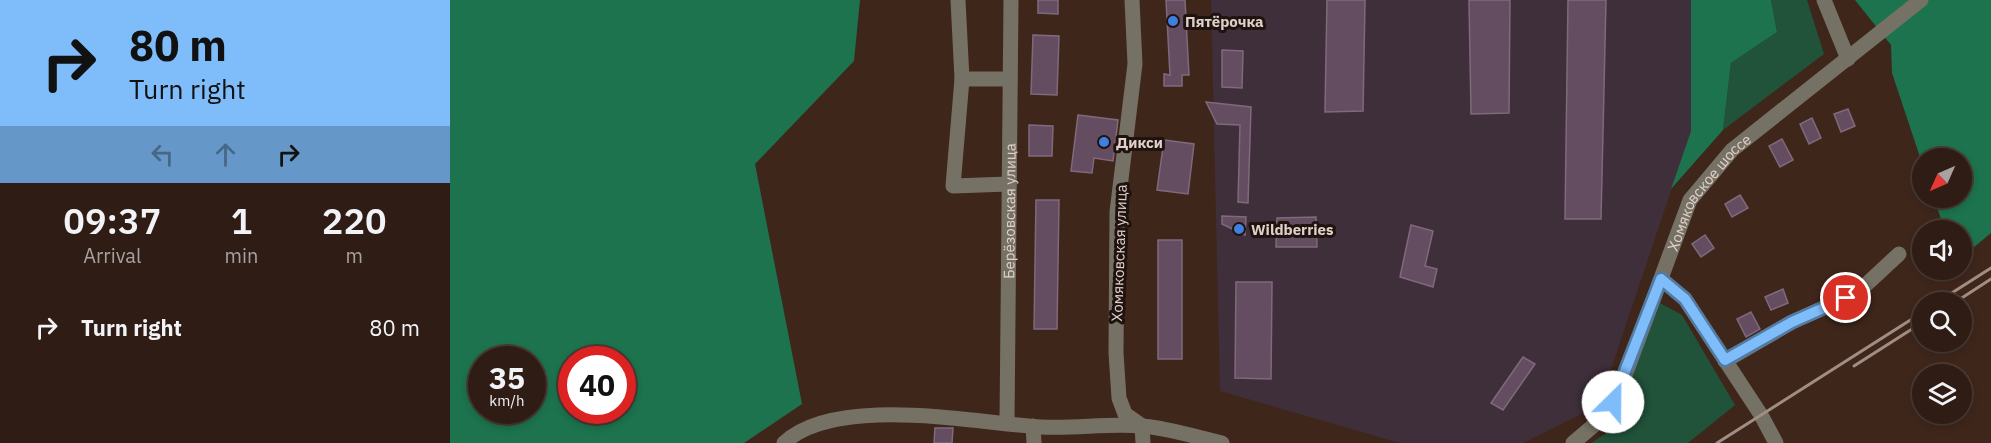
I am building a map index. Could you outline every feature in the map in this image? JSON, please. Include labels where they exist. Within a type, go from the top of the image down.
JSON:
[{"type":"street","points":[[958,0],[962,79],[953,186],[1009,184]]},
{"type":"street","name":"Берёзовская улица","points":[[1007,423],[1011,0]]},
{"type":"street","name":"Хомяковская улица","points":[[1132,0],[1135,64],[1117,212],[1116,353],[1119,398],[1125,414],[1142,426]]},
{"type":"street","points":[[1824,0],[1848,59]]},
{"type":"street","name":"Хомяковское шоссе","points":[[1573,443],[1606,415],[1615,398],[1689,200],[1732,150],[1921,0]]},
{"type":"street","points":[[962,79],[1010,79]]},
{"type":"street","points":[[1725,360],[1792,322],[1857,293],[1899,254]]},
{"type":"street","points":[[1661,279],[1685,299],[1766,422],[1776,443]]},
{"type":"street","points":[[784,443],[807,426],[845,418],[920,416],[1032,426],[1142,426],[1222,443]]},
{"type":"street","points":[[1032,426],[1034,443]]},
{"type":"street","points":[[1142,426],[1143,443]]},
{"type":"shaded area","points":[[1211,0],[1691,0],[1691,131],[1599,405],[1523,443],[1400,443],[1220,391]]},
{"type":"green space","points":[[450,0],[860,0],[854,61],[755,164],[802,404],[744,443],[450,443]]},
{"type":"green space","points":[[1691,0],[1771,0],[1777,32],[1731,63],[1723,130],[1671,189],[1691,131]]},
{"type":"green space","points":[[1771,0],[1807,0],[1824,54],[1723,130],[1731,63],[1777,32]]},
{"type":"green space","points":[[1855,0],[1991,0],[1991,233],[1972,249],[1972,220],[1941,220],[1937,208],[1972,208],[1972,148],[1917,148],[1892,73],[1891,45]]},
{"type":"green space","points":[[1660,303],[1682,315],[1735,405],[1688,443],[1591,443],[1608,432]]},
{"type":"building","points":[[1038,0],[1058,0],[1058,14],[1038,13]]},
{"type":"building","points":[[1166,0],[1185,0],[1189,75],[1182,75],[1182,86],[1164,86],[1164,74],[1170,75]]},
{"type":"building","points":[[1327,0],[1365,0],[1363,111],[1325,112]]},
{"type":"building","points":[[1469,0],[1510,0],[1509,113],[1471,114]]},
{"type":"building","points":[[1568,0],[1606,0],[1601,219],[1565,219]]},
{"type":"building","points":[[1033,35],[1059,36],[1057,95],[1031,94]]},
{"type":"building","points":[[1222,50],[1243,51],[1242,88],[1222,87]]},
{"type":"building","points":[[1206,102],[1251,107],[1248,203],[1238,202],[1240,125],[1217,124]]},
{"type":"building","points":[[1848,109],[1855,126],[1841,132],[1834,114]]},
{"type":"building","points":[[1078,115],[1118,120],[1113,161],[1094,158],[1092,173],[1071,171]]},
{"type":"building","points":[[1812,118],[1821,138],[1809,144],[1800,124]]},
{"type":"building","points":[[1029,125],[1053,126],[1052,156],[1029,156]]},
{"type":"building","points":[[1782,139],[1793,160],[1780,167],[1769,146]]},
{"type":"building","points":[[1164,140],[1194,144],[1188,194],[1157,190]]},
{"type":"building","points":[[1740,195],[1748,208],[1732,217],[1725,204]]},
{"type":"building","points":[[1036,200],[1059,200],[1057,329],[1034,329]]},
{"type":"building","name":"Wildberries","points":[[1222,216],[1246,217],[1245,235],[1222,224]]},
{"type":"building","points":[[1316,217],[1317,247],[1276,247],[1277,218]]},
{"type":"building","points":[[1411,225],[1433,231],[1425,266],[1437,269],[1433,287],[1400,277]]},
{"type":"building","points":[[1705,235],[1714,248],[1701,257],[1692,244]]},
{"type":"building","points":[[1158,240],[1182,240],[1182,359],[1158,359]]},
{"type":"building","points":[[1236,282],[1272,282],[1271,379],[1235,378]]},
{"type":"building","points":[[1783,289],[1788,303],[1771,310],[1765,297]]},
{"type":"building","points":[[1751,312],[1760,329],[1746,337],[1737,319]]},
{"type":"building","points":[[1523,357],[1535,364],[1503,410],[1491,403]]},
{"type":"building","points":[[935,428],[953,428],[952,443],[934,443]]},
{"type":"railway","points":[[1953,292],[1991,268]]},
{"type":"railway","points":[[1971,292],[1991,279]]},
{"type":"railway","points":[[1717,443],[1912,319]]},
{"type":"railway","points":[[1854,366],[1912,329]]},
{"type":"place","name":"Пятёрочка","points":[[1173,21]]},
{"type":"place","name":"Дикси","points":[[1104,142]]},
{"type":"place","name":"Wildberries","points":[[1239,229]]},
{"type":"route","points":[[1613,402],[1661,279],[1685,299],[1725,360],[1792,322],[1846,298]]}]
